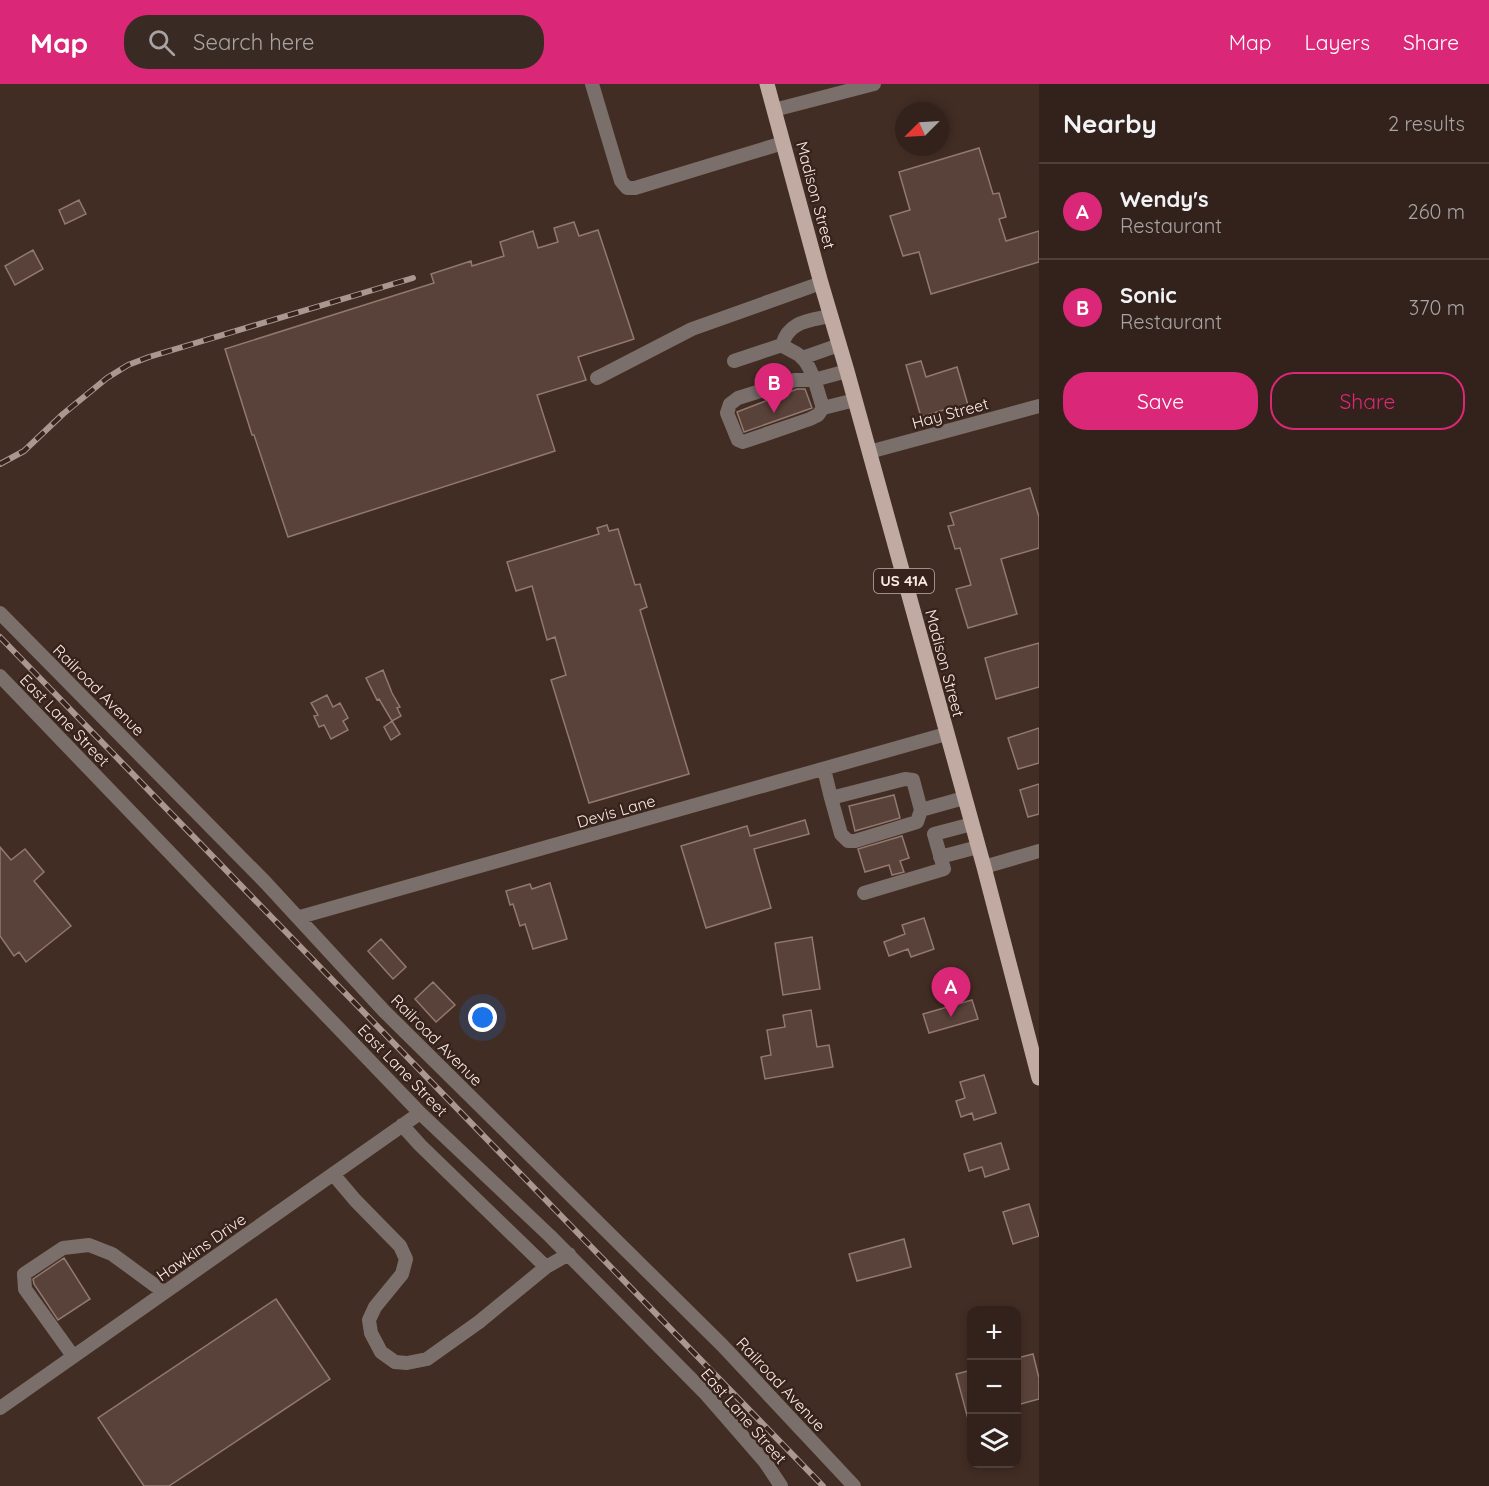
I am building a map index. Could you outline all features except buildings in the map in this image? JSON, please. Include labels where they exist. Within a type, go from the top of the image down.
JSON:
[{"type":"main road","name":"Madison Street","points":[[767,84],[984,867],[1039,1078]]},
{"type":"street","points":[[592,84],[621,181],[627,188],[635,188],[783,142]]},
{"type":"street","points":[[774,110],[827,90],[874,84]]},
{"type":"street","points":[[597,378],[692,329],[821,283]]},
{"type":"street","points":[[782,345],[790,328],[830,316]]},
{"type":"street","points":[[782,345],[802,358],[814,380],[823,408]]},
{"type":"street","points":[[734,362],[782,345]]},
{"type":"street","points":[[802,358],[839,345]]},
{"type":"street","points":[[847,371],[814,380],[795,380],[738,398],[730,404],[727,413],[738,440],[743,442],[810,419],[818,415],[823,408],[855,400]]},
{"type":"street","name":"Hay Street","points":[[869,452],[1039,406]]},
{"type":"street","name":"Railroad Avenue","points":[[0,613],[304,923],[384,1011],[722,1345],[854,1486]]},
{"type":"street","name":"East Lane Street","points":[[2,681],[420,1113],[569,1254],[705,1393],[765,1462],[781,1486]]},
{"type":"street","name":"Devis Lane","points":[[304,923],[300,918],[946,734]]},
{"type":"street","points":[[824,769],[831,798],[841,834],[848,841],[855,841],[917,822],[921,810],[913,780],[905,779],[831,798]]},
{"type":"street","points":[[921,810],[964,798]]},
{"type":"street","points":[[864,893],[944,869],[934,834],[972,824]]},
{"type":"street","points":[[940,857],[978,846]]},
{"type":"street","points":[[984,867],[1039,851]]},
{"type":"street","name":"Hawkins Drive","points":[[0,1408],[420,1113]]},
{"type":"street","points":[[402,1125],[546,1267]]},
{"type":"street","points":[[439,1164],[458,1148]]},
{"type":"street","points":[[460,1184],[479,1168]]},
{"type":"street","points":[[333,1174],[400,1246],[406,1259],[402,1274],[375,1307],[369,1320],[371,1333],[381,1352],[395,1362],[407,1363],[427,1359],[479,1322],[546,1267],[569,1254]]},
{"type":"street","points":[[481,1204],[499,1187]]},
{"type":"street","points":[[499,1222],[518,1205]]},
{"type":"street","points":[[521,1244],[542,1228]]},
{"type":"street","points":[[73,1356],[25,1289],[24,1274],[30,1269],[63,1248],[89,1245],[112,1254],[164,1293]]},
{"type":"railway","points":[[0,464],[24,451],[63,414],[107,378],[128,365],[413,278]]},
{"type":"railway","points":[[0,637],[823,1486]]},
{"type":"place","name":"Sonic","points":[[774,413]]},
{"type":"place","name":"Wendy's","points":[[951,1017]]}]
